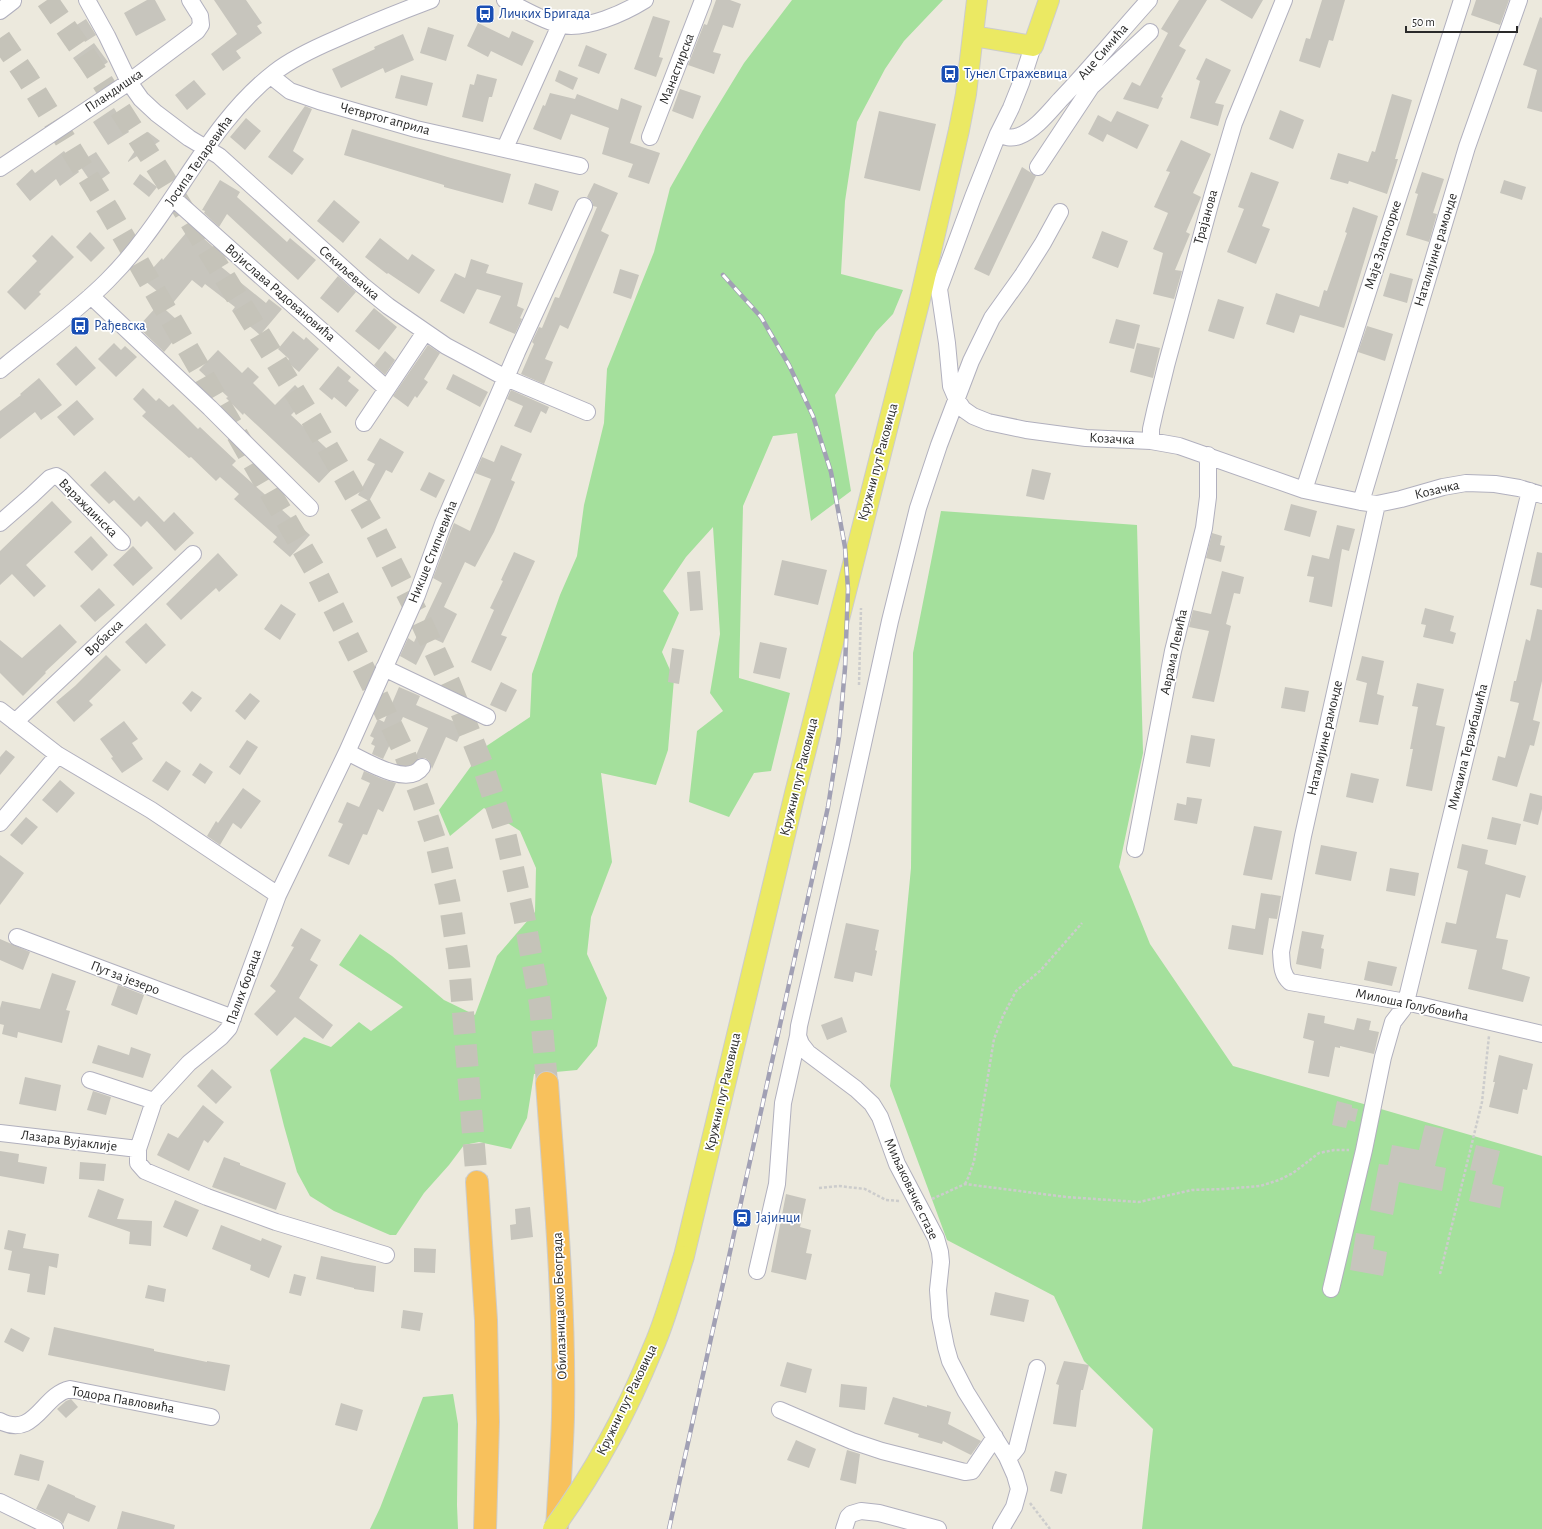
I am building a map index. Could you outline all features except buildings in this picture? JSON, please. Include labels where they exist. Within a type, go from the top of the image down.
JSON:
[{"type":"highway","name":"Обилазница око Београда","points":[[547,1083],[558,1240],[562,1345],[563,1417],[557,1529]]},
{"type":"highway","points":[[477,1182],[483,1255],[486,1328],[488,1422],[486,1529]]},
{"type":"main road","name":"Кружни пут Раковица","points":[[554,1529],[591,1474],[654,1348],[684,1256],[795,793],[920,299],[963,113],[977,0]]},
{"type":"main road","points":[[973,36],[1033,46],[1049,0]]},
{"type":"street","name":"Секиљевачка","points":[[87,0],[107,36],[129,82],[141,99],[156,113],[189,138],[219,156],[362,285],[388,306],[446,346],[506,378],[587,412]]},
{"type":"street","name":"Пландишка","points":[[0,168],[129,82],[197,31],[201,25],[200,16],[190,0]]},
{"type":"street","name":"Јосипа Теларевића","points":[[0,370],[91,296],[122,266],[173,198],[224,122],[243,101],[270,76],[307,52],[365,26],[431,0]]},
{"type":"street","points":[[505,0],[560,25],[578,25],[598,21],[617,14],[646,0]]},
{"type":"street","name":"Манастирска","points":[[650,137],[703,0]]},
{"type":"street","name":"Аце Симића","points":[[998,134],[1010,138],[1025,133],[1085,83],[1149,0]]},
{"type":"street","name":"Трајанова","points":[[1151,441],[1154,417],[1162,381],[1212,197],[1234,123],[1284,0]]},
{"type":"street","name":"Маје Златогорке","points":[[1304,490],[1462,0]]},
{"type":"street","name":"Наталијине рамонде","points":[[1361,502],[1465,154],[1519,0]]},
{"type":"street","points":[[0,12],[13,1]]},
{"type":"street","points":[[505,148],[560,25]]},
{"type":"street","points":[[1038,167],[1085,83],[1150,32]]},
{"type":"street","name":"Козачка","points":[[1033,46],[1022,84],[998,134],[939,289],[947,343],[950,379],[957,400],[963,409],[973,416],[1004,426],[1078,437],[1151,441],[1179,446],[1304,490],[1361,502],[1377,504],[1443,487],[1466,483],[1495,484],[1519,488],[1536,493]]},
{"type":"street","name":"Четвртог априла","points":[[270,76],[284,88],[319,101],[416,129],[580,166]]},
{"type":"street","name":"Војислава Радовановића","points":[[173,198],[387,389]]},
{"type":"street","name":"Никше Стипчевића","points":[[278,895],[347,752],[417,595],[443,524],[506,378],[584,206]]},
{"type":"street","points":[[757,1271],[776,1184],[783,1103],[799,1026],[841,844],[888,628],[916,515],[939,445],[971,361],[992,318],[1043,243],[1060,212]]},
{"type":"street","points":[[91,296],[220,418],[310,508]]},
{"type":"street","points":[[364,423],[425,332]]},
{"type":"street","name":"Аврама Левића","points":[[1135,849],[1173,651],[1204,528],[1208,497],[1208,455]]},
{"type":"street","name":"Вараждинска","points":[[0,523],[50,478],[56,476],[61,479],[122,542]]},
{"type":"street","name":"Михаила Терзибашића","points":[[1331,1289],[1364,1150],[1383,1057],[1393,1022],[1403,1009],[1406,1002],[1536,493]]},
{"type":"street","name":"Наталијине рамонде","points":[[1284,974],[1281,952],[1303,836],[1377,504]]},
{"type":"street","name":"Врбаска","points":[[15,722],[193,554]]},
{"type":"street","points":[[384,668],[487,717]]},
{"type":"street","points":[[0,710],[58,755],[151,810],[278,895]]},
{"type":"street","points":[[347,752],[395,774],[413,775],[420,771],[422,767]]},
{"type":"street","points":[[0,823],[58,755]]},
{"type":"street","name":"Палих бораца","points":[[138,1149],[154,1101],[188,1063],[227,1032],[278,895]]},
{"type":"street","name":"Пут за језеро","points":[[17,937],[233,1018]]},
{"type":"street","name":"Милоша Голубовића","points":[[1284,974],[1290,982],[1406,1002],[1542,1034]]},
{"type":"street","name":"Миљаковачке стазе","points":[[798,1036],[801,1044],[808,1053],[856,1089],[872,1104],[880,1117],[897,1164],[936,1238],[941,1262],[938,1290],[940,1317],[950,1361],[966,1392],[995,1436],[1007,1458],[1015,1474],[1019,1489]]},
{"type":"street","points":[[90,1080],[154,1101]]},
{"type":"street","name":"Лазара Вујаклије","points":[[0,1133],[138,1149]]},
{"type":"street","points":[[138,1149],[138,1163],[145,1171],[207,1197],[276,1222],[386,1255]]},
{"type":"street","points":[[1007,1458],[1013,1454],[1017,1448],[1037,1368]]},
{"type":"street","name":"Тодора Павловића","points":[[0,1421],[11,1425],[21,1425],[37,1415],[61,1392],[70,1388],[211,1416]]},
{"type":"street","points":[[780,1410],[867,1446],[965,1472],[972,1471],[995,1436]]},
{"type":"street","points":[[1001,1529],[1014,1507],[1019,1489]]},
{"type":"street","points":[[0,1502],[54,1529]]},
{"type":"street","points":[[844,1529],[851,1514],[861,1511],[874,1512],[938,1529]]},
{"type":"path","points":[[859,688],[861,601]]},
{"type":"path","points":[[965,1184],[974,1161],[994,1038],[1003,1016],[1016,991],[1041,970],[1082,923]]},
{"type":"path","points":[[1440,1274],[1482,1102],[1491,1022]]},
{"type":"path","points":[[819,1188],[839,1186],[865,1189],[886,1200],[917,1203],[927,1202],[965,1184],[1066,1198],[1139,1202],[1192,1190],[1260,1186],[1279,1180],[1319,1154],[1343,1149],[1364,1150]]},
{"type":"path","points":[[1019,1489],[1050,1529]]},
{"type":"green space","points":[[792,0],[943,0],[904,41],[885,69],[857,122],[845,201],[841,274],[903,290],[893,314],[876,332],[835,395],[851,491],[811,521],[797,433],[773,436],[743,506],[739,678],[790,693],[771,771],[754,773],[729,817],[689,802],[697,731],[723,711],[710,693],[720,634],[713,527],[686,557],[663,591],[679,613],[662,652],[674,679],[668,750],[656,785],[601,773],[612,862],[591,917],[587,954],[607,998],[597,1046],[577,1070],[534,1074],[527,1118],[511,1149],[479,1142],[464,1145],[449,1165],[424,1193],[396,1235],[390,1235],[334,1211],[310,1196],[297,1172],[270,1070],[304,1037],[331,1047],[359,1022],[371,1031],[403,1007],[339,965],[360,934],[392,956],[444,1000],[475,1015],[497,956],[535,912],[536,868],[520,831],[484,808],[450,836],[439,810],[485,747],[530,717],[532,674],[560,595],[577,556],[584,505],[604,423],[607,369],[654,252],[670,188],[744,63]]},
{"type":"green space","points":[[941,511],[1137,525],[1143,753],[1119,867],[1150,944],[1233,1066],[1542,1156],[1542,1529],[1142,1529],[1153,1429],[1084,1361],[1054,1296],[947,1240],[890,1086],[911,868],[913,653]]},
{"type":"green space","points":[[453,1394],[458,1424],[458,1529],[370,1529],[380,1508],[423,1397]]},
{"type":"tunnel","points":[[47,0],[87,58],[164,178],[312,420],[376,532],[420,619],[450,684],[483,766],[505,833],[524,916],[540,1004],[547,1083]]},
{"type":"tunnel","points":[[0,38],[26,76],[109,211],[316,572],[404,752],[436,843],[449,899],[459,964],[477,1182]]},
{"type":"railway","points":[[669,1529],[828,807],[839,737],[845,668],[848,589],[845,547],[831,472],[813,416],[789,365],[761,317],[723,275]]},
{"type":"place","name":"Личких Бригада","points":[[485,14]]},
{"type":"place","name":"Тунел Стражевица","points":[[950,74]]},
{"type":"place","name":"Рађевска","points":[[80,326]]},
{"type":"place","name":"Јајинци","points":[[742,1218]]}]
